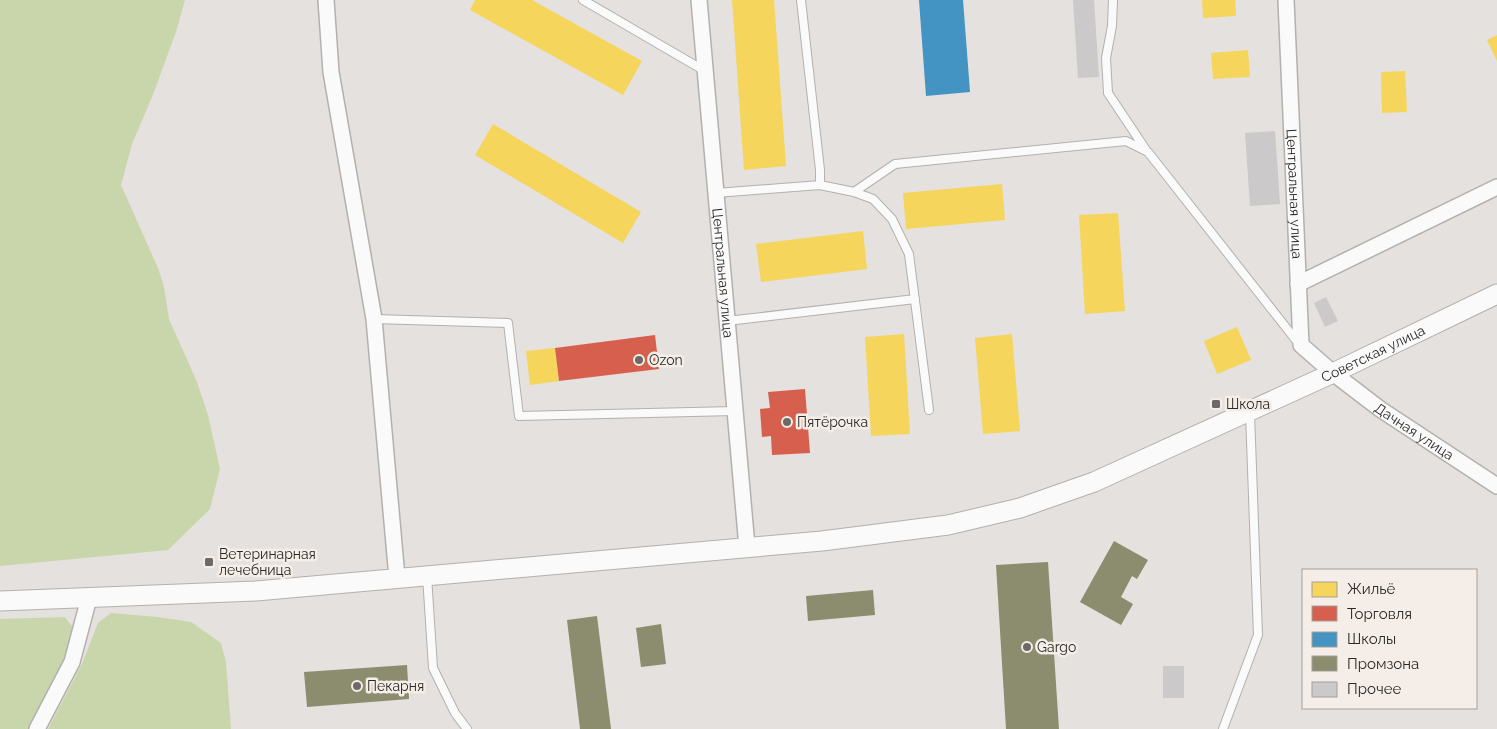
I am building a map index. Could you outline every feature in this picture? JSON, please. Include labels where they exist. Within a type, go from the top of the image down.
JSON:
[{"type":"street","points":[[326,0],[331,72],[374,319],[397,578]]},
{"type":"street","name":"Центральная улица","points":[[699,0],[748,547]]},
{"type":"street","name":"Центральная улица","points":[[1286,0],[1300,345]]},
{"type":"street","points":[[1298,284],[1497,187]]},
{"type":"street","name":"Советская улица","points":[[0,601],[256,591],[822,541],[948,525],[1020,508],[1094,482],[1333,373],[1497,294]]},
{"type":"street","points":[[1300,345],[1333,373]]},
{"type":"street","name":"Дачная улица","points":[[1333,373],[1380,409],[1497,486]]},
{"type":"street","points":[[37,729],[72,662],[89,598]]},
{"type":"lane","points":[[583,0],[705,71]]},
{"type":"lane","points":[[801,0],[820,170],[820,185]]},
{"type":"lane","points":[[1113,0],[1112,26],[1106,58],[1108,93],[1148,152],[1300,345]]},
{"type":"lane","points":[[854,192],[895,164],[1126,141],[1148,152]]},
{"type":"lane","points":[[716,193],[820,185],[854,192],[873,199],[892,219],[909,254],[929,410]]},
{"type":"lane","points":[[727,321],[915,299]]},
{"type":"lane","points":[[374,319],[508,324],[520,416],[735,411]]},
{"type":"lane","points":[[1223,729],[1258,634],[1250,411]]},
{"type":"lane","points":[[427,576],[433,668],[456,712],[468,729]]},
{"type":"green space","points":[[0,0],[185,0],[176,32],[132,144],[121,185],[158,268],[164,287],[169,319],[197,382],[208,415],[220,469],[210,509],[168,550],[0,566]]},
{"type":"green space","points":[[111,613],[191,622],[221,643],[226,662],[231,729],[48,729],[82,664],[98,623]]},
{"type":"green space","points":[[65,617],[74,629],[67,661],[31,729],[0,729],[0,619]]},
{"type":"building: Жильё","points":[[475,0],[532,0],[642,61],[623,95],[470,10]]},
{"type":"building: Жильё","points":[[732,0],[774,0],[786,166],[744,170]]},
{"type":"building: Жильё","points":[[1202,0],[1235,0],[1236,16],[1203,18]]},
{"type":"building: Жильё","points":[[1497,35],[1497,61],[1487,40]]},
{"type":"building: Жильё","points":[[1248,50],[1250,77],[1213,79],[1211,53]]},
{"type":"building: Жильё","points":[[1405,71],[1407,112],[1382,113],[1381,72]]},
{"type":"building: Жильё","points":[[493,124],[641,212],[623,243],[475,155]]},
{"type":"building: Жильё","points":[[1002,184],[1005,220],[906,229],[903,193]]},
{"type":"building: Жильё","points":[[1118,213],[1125,311],[1085,314],[1079,215]]},
{"type":"building: Жильё","points":[[863,231],[867,269],[761,282],[756,244]]},
{"type":"building: Жильё","points":[[1237,327],[1251,360],[1217,374],[1204,341]]},
{"type":"building: Жильё","points":[[904,334],[910,434],[871,436],[865,337]]},
{"type":"building: Жильё","points":[[1012,334],[1020,431],[983,434],[975,338]]},
{"type":"building: Жильё","points":[[555,348],[559,381],[530,385],[526,351]]},
{"type":"building: Торговля","points":[[655,335],[659,369],[559,381],[555,348]]},
{"type":"building: Торговля","points":[[805,389],[810,453],[772,455],[771,436],[762,437],[760,409],[770,408],[768,392]]},
{"type":"building: Школы","points":[[919,0],[963,0],[970,92],[926,96]]},
{"type":"building: Промзона","points":[[1114,541],[1148,560],[1137,579],[1132,576],[1121,597],[1133,604],[1121,625],[1080,602]]},
{"type":"building: Промзона","name":"Gargo","points":[[1048,562],[1059,729],[1006,729],[996,565]]},
{"type":"building: Промзона","points":[[873,590],[875,615],[808,621],[806,596]]},
{"type":"building: Промзона","points":[[597,616],[611,729],[580,729],[567,620]]},
{"type":"building: Промзона","points":[[661,624],[666,664],[641,667],[636,628]]},
{"type":"building: Промзона","name":"Пекарня","points":[[407,665],[409,699],[307,707],[304,672]]},
{"type":"building: Прочее","points":[[1073,0],[1094,0],[1099,77],[1078,78]]},
{"type":"building: Прочее","points":[[1275,131],[1280,204],[1250,206],[1245,133]]},
{"type":"building: Прочее","points":[[1326,297],[1338,321],[1325,327],[1314,303]]},
{"type":"building: Прочее","points":[[1163,666],[1184,666],[1184,698],[1163,698]]},
{"type":"place","name":"Ozon","points":[[639,360]]},
{"type":"place","name":"Школа","points":[[1216,404]]},
{"type":"place","name":"Пятёрочка","points":[[787,422]]},
{"type":"place","name":"Ветеринарная лечебница","points":[[209,562]]},
{"type":"place","name":"Gargo","points":[[1027,647]]},
{"type":"place","name":"Пекарня","points":[[357,686]]}]
